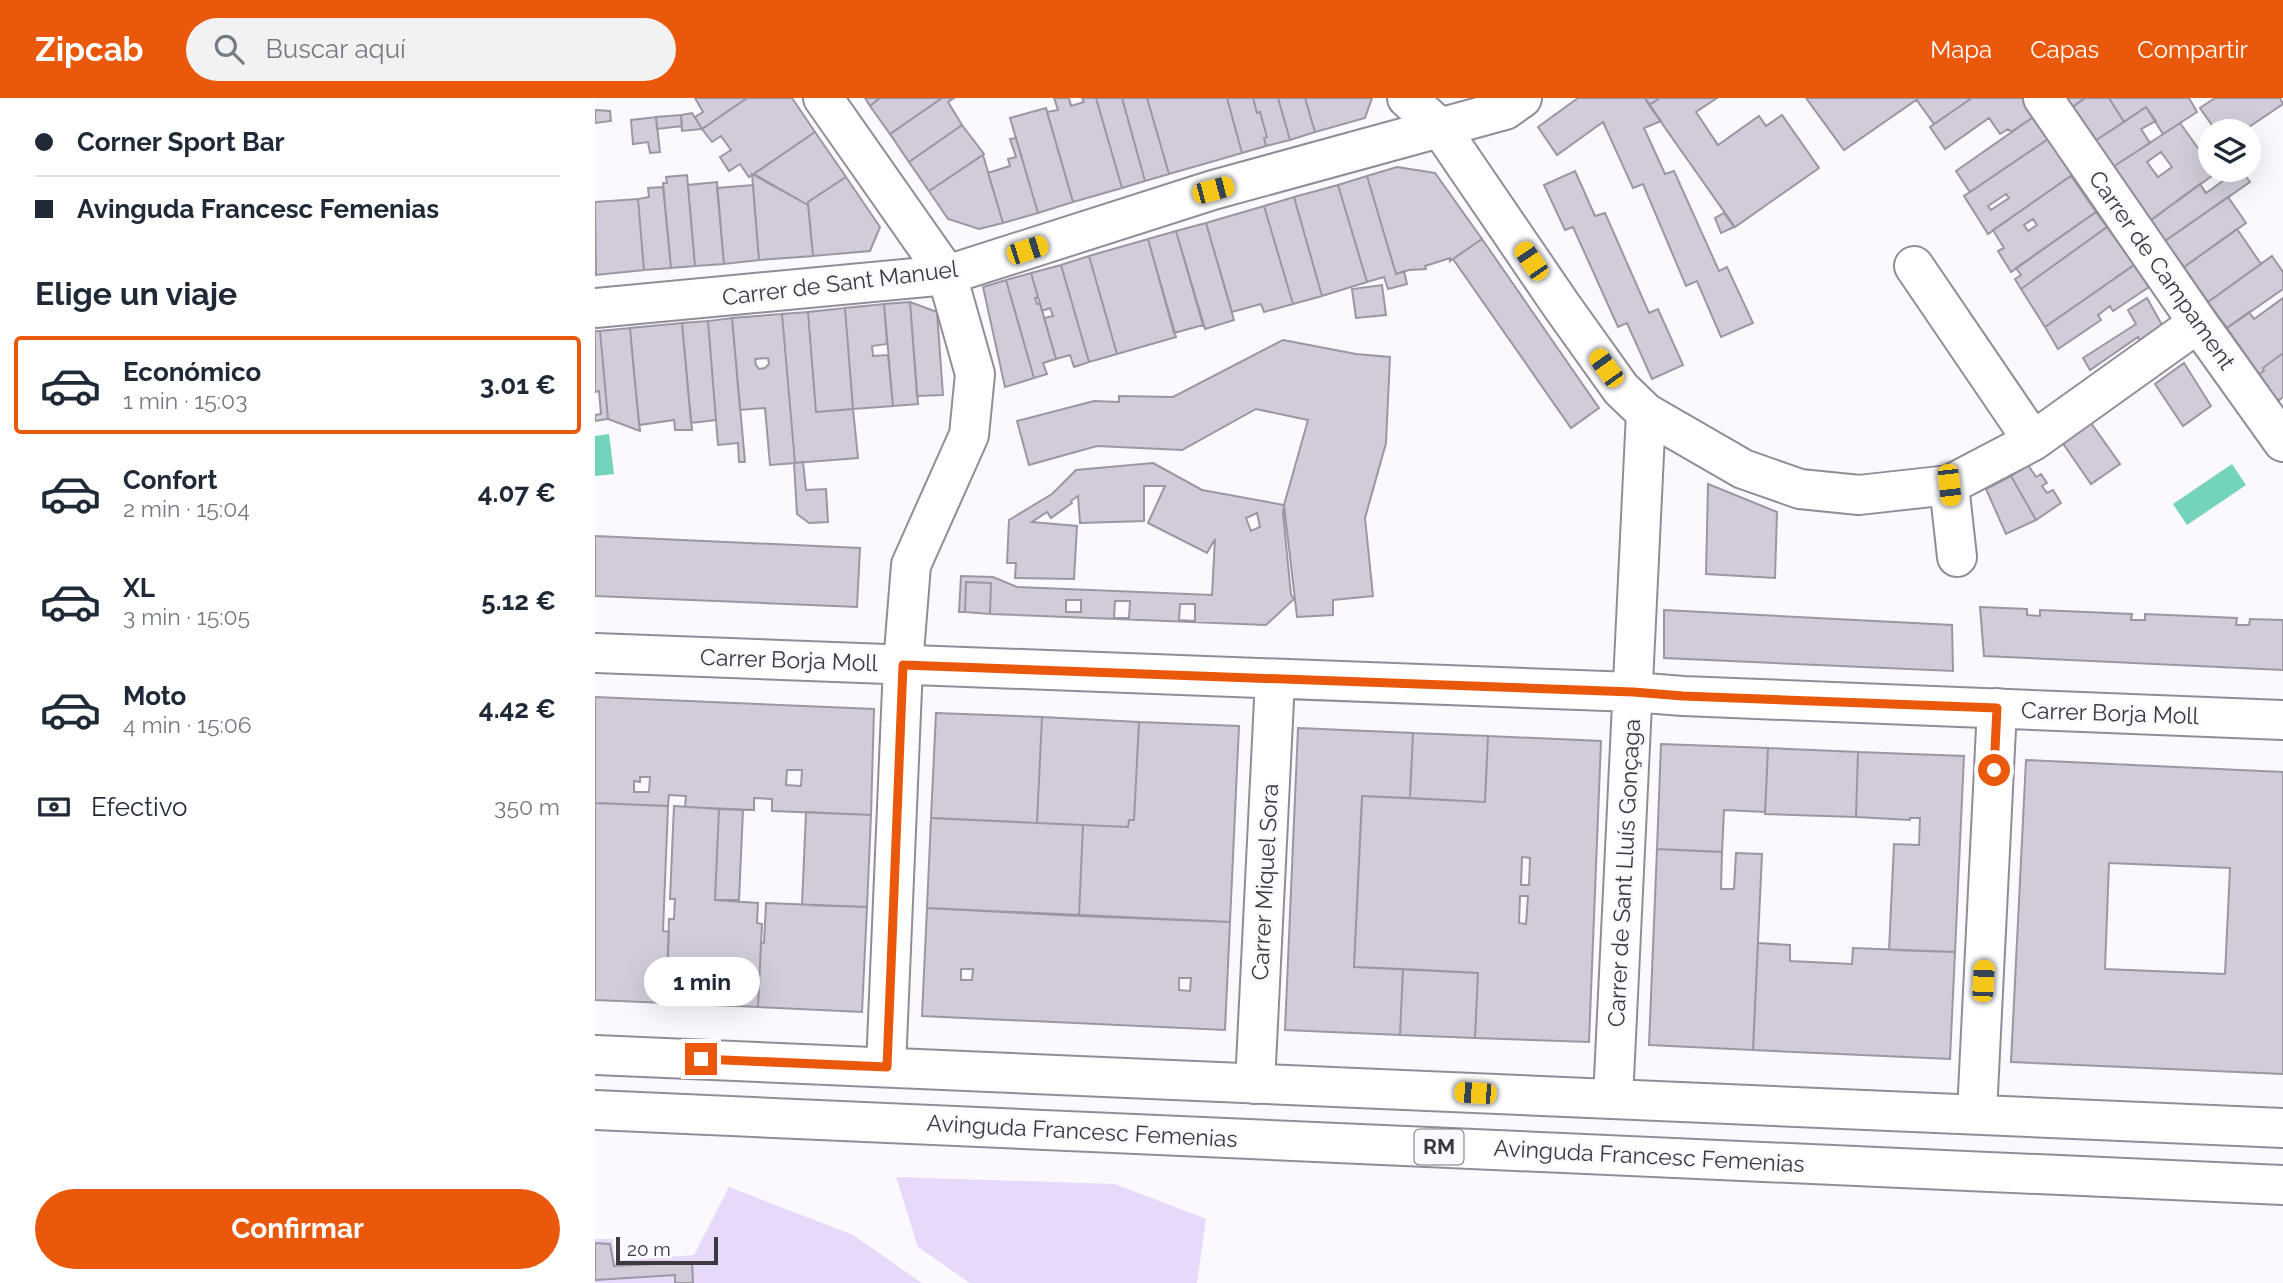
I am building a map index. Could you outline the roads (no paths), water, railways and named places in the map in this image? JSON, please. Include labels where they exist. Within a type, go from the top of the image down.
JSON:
[{"type":"street","points":[[823,98],[947,275],[975,374],[969,435],[911,565],[903,665],[887,1067]]},
{"type":"street","points":[[1407,98],[1441,129],[1621,389],[1646,412],[1744,469],[1800,489],[1859,495],[1949,485],[2033,441],[2198,323]]},
{"type":"street","name":"Carrer de Sant Manuel","points":[[595,308],[947,275],[1213,190],[1505,110],[1522,98]]},
{"type":"street","name":"Carrer de Campament","points":[[2043,98],[2283,442]]},
{"type":"street","points":[[1914,266],[2033,441]]},
{"type":"street","name":"Carrer de Sant Lluís Gonçaga","points":[[1613,1099],[1646,412]]},
{"type":"street","points":[[1949,485],[1957,557]]},
{"type":"street","name":"Carrer Borja Moll","points":[[595,653],[1633,692],[2283,720]]},
{"type":"street","name":"Carrer Miquel Sora","points":[[1255,1084],[1275,680]]},
{"type":"street","points":[[1977,1113],[1997,708]]},
{"type":"street","points":[[595,1055],[2283,1128]]},
{"type":"street","name":"Avinguda Francesc Femenias","points":[[595,1110],[2283,1185]]}]
